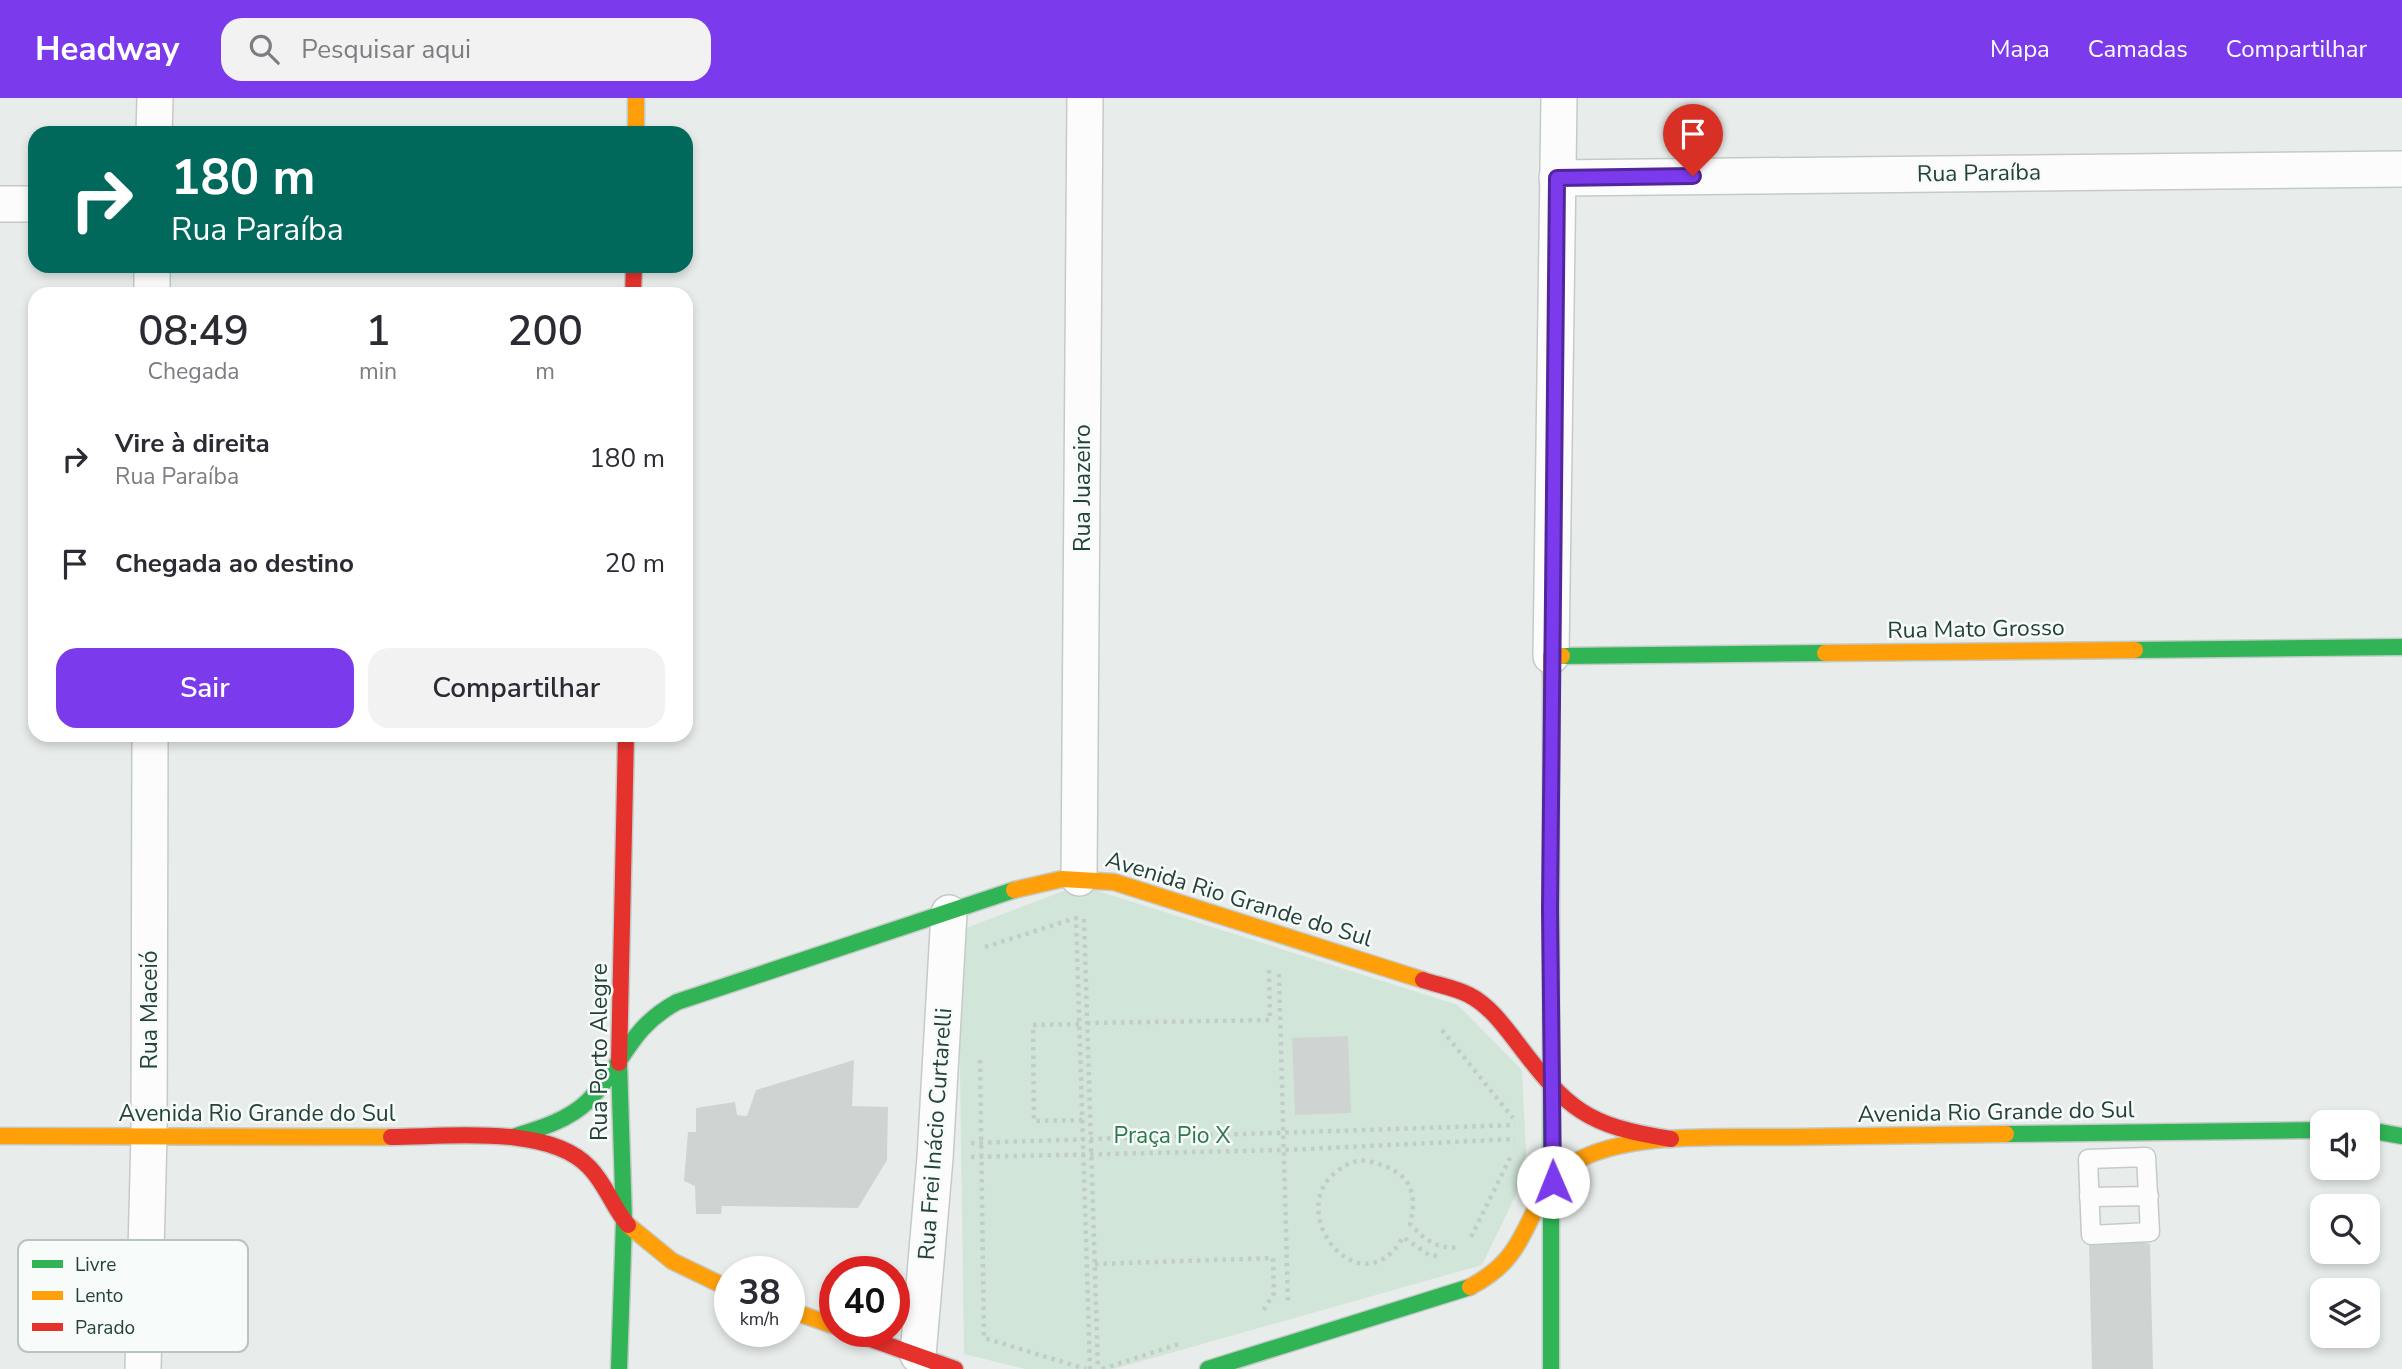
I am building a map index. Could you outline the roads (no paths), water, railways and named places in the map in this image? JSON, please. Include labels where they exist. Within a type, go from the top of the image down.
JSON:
[{"type":"main road","points":[[636,98],[636,126]]},
{"type":"main road","name":"Rua Mato Grosso","points":[[1551,656],[2402,647]]},
{"type":"main road","points":[[1551,656],[1551,1369]]},
{"type":"main road","name":"Rua Porto Alegre","points":[[619,1369],[624,1220],[619,1060],[626,742]]},
{"type":"main road","name":"Avenida Rio Grande do Sul","points":[[513,1137],[539,1129],[575,1110],[600,1087],[646,1022],[684,999],[1020,888],[1062,878],[1079,878],[1137,888],[1470,995],[1493,1012],[1551,1088],[1579,1110],[1604,1124],[1638,1135],[1671,1139],[2310,1130]]},
{"type":"main road","points":[[2380,1130],[2402,1130]]},
{"type":"main road","points":[[2380,1132],[2402,1136]]},
{"type":"main road","name":"Avenida Rio Grande do Sul","points":[[0,1136],[513,1137],[560,1149],[582,1160],[592,1170],[624,1220],[676,1264],[714,1282]]},
{"type":"main road","name":"Avenida Rio Grande do Sul","points":[[1209,1369],[1468,1288],[1491,1277],[1509,1260],[1537,1205],[1553,1182],[1570,1165],[1621,1147],[1671,1139]]},
{"type":"main road","points":[[895,1347],[955,1369]]},
{"type":"street","points":[[154,126],[155,98]]},
{"type":"street","name":"Rua Juazeiro","points":[[1079,878],[1085,98]]},
{"type":"street","points":[[1551,656],[1559,98]]},
{"type":"street","name":"Rua Paraíba","points":[[1557,178],[2402,169]]},
{"type":"street","points":[[0,204],[28,204]]},
{"type":"street","name":"Rua Maceió","points":[[146,1240],[150,742]]},
{"type":"street","name":"Rua Frei Inácio Curtarelli","points":[[918,1355],[936,1151],[949,913]]},
{"type":"lane","points":[[2116,1133],[2117,1158]]},
{"type":"lane","points":[[2147,1157],[2149,1196],[2150,1232],[2091,1235],[2088,1159],[2147,1157]]},
{"type":"lane","points":[[2090,1197],[2149,1196]]},
{"type":"park label","name":"Praça Pio X","points":[[1172,1135]]}]
